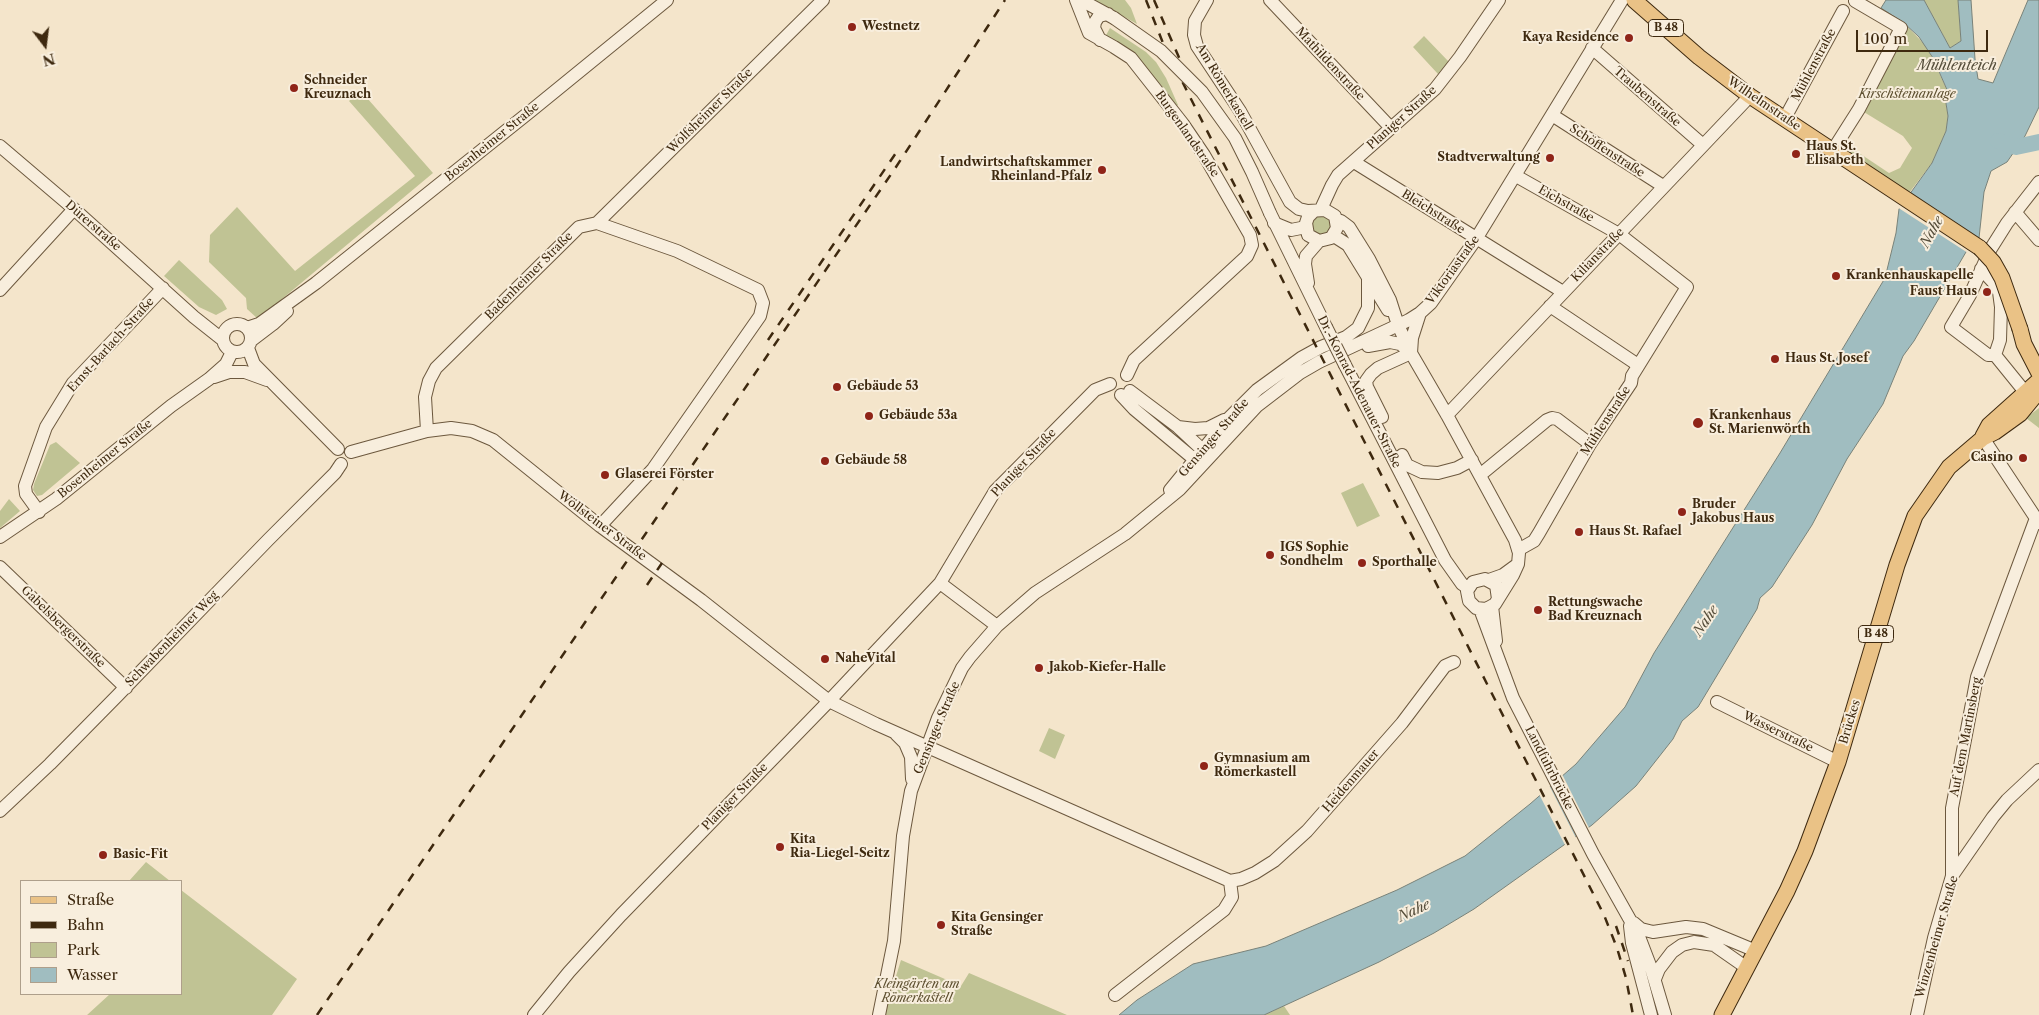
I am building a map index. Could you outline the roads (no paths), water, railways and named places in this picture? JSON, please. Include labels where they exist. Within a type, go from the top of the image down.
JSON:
[{"type":"main road","name":"Wilhelmstraße","points":[[1634,0],[1699,57],[1750,96],[1972,242],[1989,258],[2004,282],[2020,329],[2032,344]]},
{"type":"main road","name":"B 48","points":[[2032,344],[2039,373]]},
{"type":"main road","name":"Brückes","points":[[1983,438],[1989,425],[2032,392],[2039,381]]},
{"type":"main road","points":[[2020,414],[2032,392]]},
{"type":"main road","name":"Brückes","points":[[1722,1015],[1805,851],[1838,762],[1897,565],[1912,523],[1925,500],[1949,467],[1983,438],[2020,414]]},
{"type":"street","name":"Bosenheimer Straße","points":[[171,406],[236,342],[316,282],[667,0]]},
{"type":"street","name":"Wolfsheimer Straße","points":[[597,223],[823,0]]},
{"type":"street","name":"Burgenlandstraße","points":[[1076,0],[1089,34],[1131,58],[1183,124],[1204,155],[1250,234],[1252,245]]},
{"type":"street","name":"Dr.-Konrad-Adenauer-Straße","points":[[1081,0],[1111,16],[1161,51],[1189,78],[1214,107],[1244,155],[1272,218],[1309,293],[1445,560],[1462,584],[1472,584]]},
{"type":"street","name":"Am Römerkastell","points":[[1207,0],[1195,21],[1194,35],[1197,46],[1240,111],[1290,202],[1299,208],[1332,213],[1337,220],[1349,227],[1390,300],[1398,325]]},
{"type":"street","name":"Mathildenstraße","points":[[1270,0],[1391,128]]},
{"type":"street","name":"Planiger Straße","points":[[1317,210],[1335,180],[1435,89],[1460,57],[1499,0]]},
{"type":"street","name":"Viktoriastraße","points":[[1398,325],[1420,313],[1441,291],[1516,176],[1622,0]]},
{"type":"street","points":[[1833,150],[1862,102],[1901,28],[1851,4]]},
{"type":"street","name":"Mühlenstraße","points":[[1785,118],[1830,36],[1851,4]]},
{"type":"street","points":[[1100,40],[1094,28],[1095,22],[1099,16],[1111,16]]},
{"type":"street","name":"Traubenstraße","points":[[1592,48],[1703,145]]},
{"type":"street","name":"Kilianstraße","points":[[1448,415],[1750,96]]},
{"type":"street","name":"Schöffenstraße","points":[[1552,115],[1663,186]]},
{"type":"street","name":"Dürerstraße","points":[[0,146],[185,308],[236,342]]},
{"type":"street","name":"Bleichstraße","points":[[1354,162],[1476,240],[1563,292]]},
{"type":"street","name":"Am Römerkastell","points":[[1273,173],[1283,201],[1289,210],[1306,225],[1308,235],[1319,241]]},
{"type":"street","name":"Eichstraße","points":[[1516,176],[1619,234],[1687,287]]},
{"type":"street","points":[[2032,392],[1995,355],[1988,355],[1951,328],[1970,296],[1990,250],[2039,182]]},
{"type":"street","points":[[0,290],[74,209]]},
{"type":"street","points":[[1272,218],[1291,230],[1306,225],[1308,217],[1317,210]]},
{"type":"street","points":[[2016,212],[2039,240]]},
{"type":"street","points":[[1309,293],[1306,260],[1310,249],[1319,241],[1325,241],[1334,236],[1338,228],[1337,220]]},
{"type":"street","name":"Badenheimer Straße","points":[[427,431],[426,397],[429,381],[436,368],[579,227],[597,223]]},
{"type":"street","points":[[597,223],[677,252],[738,280],[758,290],[763,303],[760,316],[653,469],[600,526]]},
{"type":"street","points":[[1334,236],[1348,245],[1398,325],[1411,353],[1448,415],[1509,528],[1518,550],[1518,564],[1513,575],[1490,605],[1473,607],[1467,595],[1472,584],[1482,578],[1489,580],[1496,585],[1490,605]]},
{"type":"street","name":"Planiger Straße","points":[[534,1015],[569,972],[621,915],[829,701],[940,583],[995,491],[1095,390],[1110,384],[1116,375],[1127,375],[1134,360],[1247,256],[1252,245]]},
{"type":"street","points":[[1981,269],[1999,292],[2001,307],[2000,340],[1995,355]]},
{"type":"street","name":"Gensinger Straße","points":[[1202,457],[1228,419],[1257,390],[1278,373],[1313,351],[1346,337],[1358,328],[1368,308],[1368,278]]},
{"type":"street","name":"Bosenheimer Straße","points":[[0,547],[38,512],[171,406],[209,379],[226,364],[236,342],[273,324],[316,282]]},
{"type":"street","name":"Mühlenstraße","points":[[1518,550],[1534,541],[1590,444],[1630,384],[1638,365],[1687,287]]},
{"type":"street","name":"Ernst-Barlach-Straße","points":[[38,512],[26,494],[25,486],[46,428],[73,383],[163,288]]},
{"type":"street","points":[[1550,306],[1638,365]]},
{"type":"street","points":[[1411,353],[1415,327],[1420,313]]},
{"type":"street","name":"Gensinger Straße","points":[[879,1015],[894,941],[903,836],[912,791],[938,718],[962,668],[997,626],[1035,593],[1126,534],[1160,504],[1202,457],[1256,406],[1300,373],[1398,325]]},
{"type":"street","points":[[236,342],[264,378],[338,448]]},
{"type":"street","points":[[1337,354],[1390,342],[1400,344],[1411,353]]},
{"type":"street","points":[[1382,417],[1367,387],[1366,381],[1378,368],[1411,353]]},
{"type":"street","points":[[209,379],[229,372],[245,372],[264,378]]},
{"type":"street","points":[[1126,393],[1132,382],[1127,375]]},
{"type":"street","points":[[1110,384],[1112,390],[1126,393],[1178,427],[1202,457]]},
{"type":"street","points":[[1126,393],[1134,409],[1202,457]]},
{"type":"street","points":[[2020,414],[2039,401]]},
{"type":"street","points":[[1480,475],[1547,420],[1552,418],[1557,419],[1590,444]]},
{"type":"street","points":[[1178,427],[1208,428],[1228,419]]},
{"type":"street","name":"Wöllsteiner Straße","points":[[351,452],[427,431],[451,428],[472,431],[492,440],[600,526],[701,600],[829,701]]},
{"type":"street","points":[[1983,438],[2038,520]]},
{"type":"street","points":[[345,447],[351,452],[350,460],[346,463],[341,464],[335,457],[338,448],[345,447]]},
{"type":"street","points":[[1402,455],[1407,465],[1422,472],[1438,473],[1458,468],[1472,460]]},
{"type":"street","name":"Schwabenheimer Weg","points":[[0,811],[126,688],[335,473],[341,464]]},
{"type":"street","name":"Bosenheimer Straße","points":[[0,537],[38,512]]},
{"type":"street","name":"Auf dem Martinsberg","points":[[1952,876],[1952,808],[1977,677],[2038,520]]},
{"type":"street","points":[[1489,580],[1503,575],[1518,564]]},
{"type":"street","name":"Gabelsbergerstraße","points":[[0,567],[126,688]]},
{"type":"street","points":[[940,583],[997,626]]},
{"type":"street","name":"Landfuhrbrücke","points":[[1490,605],[1500,667],[1513,698],[1585,839],[1641,940],[1665,1015]]},
{"type":"street","name":"Heidenmauer","points":[[1230,881],[1255,873],[1274,861],[1307,831],[1402,723],[1445,666],[1454,662]]},
{"type":"street","points":[[850,711],[843,695],[853,674]]},
{"type":"street","points":[[829,701],[894,732],[1230,881],[1232,897],[1224,910],[1115,995]]},
{"type":"street","name":"Wasserstraße","points":[[1718,702],[1838,762]]},
{"type":"street","points":[[938,718],[938,735],[941,741],[962,761]]},
{"type":"street","points":[[894,732],[905,743],[911,757],[912,791]]},
{"type":"street","name":"Winzenheimer Straße","points":[[1917,1015],[1934,938],[1952,876],[2002,806],[2039,770]]},
{"type":"street","points":[[1630,920],[1641,930],[1653,932],[1686,927],[1703,929],[1756,951]]},
{"type":"street","points":[[1630,920],[1632,943],[1651,1015]]},
{"type":"street","points":[[1654,978],[1672,952],[1682,945],[1694,942],[1714,945],[1747,968]]},
{"type":"water","points":[[1886,0],[1924,0],[1950,48],[1961,41],[1958,0],[1971,0],[1978,79],[1993,83],[2028,0],[2039,0],[2039,107],[2025,136],[2007,162],[1991,171],[1984,192],[1979,238],[1966,252],[1914,341],[1903,356],[1883,404],[1847,459],[1812,525],[1772,587],[1760,598],[1757,609],[1698,707],[1682,721],[1673,739],[1636,786],[1592,825],[1474,909],[1434,933],[1379,962],[1264,1015],[1119,1015],[1137,1000],[1193,964],[1266,946],[1397,890],[1465,856],[1576,764],[1625,707],[1654,653],[1780,453],[1885,278],[1896,233],[1899,209],[1932,163],[1946,131],[1948,116],[1945,97],[1948,92],[1933,58],[1919,37],[1904,23],[1881,8]]},
{"type":"waterway","points":[[1998,141],[2016,147],[2039,142]]},
{"type":"railway","points":[[317,1015],[896,167],[1005,0]]},
{"type":"railway","points":[[1146,0],[1163,43],[1197,111],[1604,915],[1626,978],[1633,1015]]},
{"type":"railway","points":[[1154,0],[1184,69]]},
{"type":"railway","points":[[768,340],[898,150]]},
{"type":"railway","points":[[647,585],[662,563]]},
{"type":"railway","points":[[1616,926],[1628,961]]},
{"type":"place","name":"Westnetz","points":[[852,27]]},
{"type":"place","name":"Kaya Residence","points":[[1629,38]]},
{"type":"place","name":"Schneider Kreuznach","points":[[294,88]]},
{"type":"place","name":"Haus St. Elisabeth","points":[[1796,154]]},
{"type":"place","name":"Stadtverwaltung","points":[[1550,158]]},
{"type":"place","name":"Landwirtschaftskammer Rheinland-Pfalz","points":[[1102,170]]},
{"type":"place","name":"Krankenhauskapelle","points":[[1836,276]]},
{"type":"place","name":"Faust Haus","points":[[1987,292]]},
{"type":"place","name":"Haus St. Josef","points":[[1775,359]]},
{"type":"place","name":"Gebäude 53","points":[[837,387]]},
{"type":"place","name":"Gebäude 53a","points":[[869,416]]},
{"type":"place","name":"Krankenhaus St. Marienwörth","points":[[1698,423]]},
{"type":"place","name":"Casino","points":[[2023,458]]},
{"type":"place","name":"Gebäude 58","points":[[825,461]]},
{"type":"place","name":"Glaserei Förster","points":[[605,475]]},
{"type":"place","name":"Bruder Jakobus Haus","points":[[1682,512]]},
{"type":"place","name":"Haus St. Rafael","points":[[1579,532]]},
{"type":"place","name":"IGS Sophie Sondhelm","points":[[1270,555]]},
{"type":"place","name":"Sporthalle","points":[[1362,563]]},
{"type":"place","name":"Rettungswache Bad Kreuznach","points":[[1538,610]]},
{"type":"place","name":"NaheVital","points":[[825,659]]},
{"type":"place","name":"Jakob-Kiefer-Halle","points":[[1039,668]]},
{"type":"place","name":"Gymnasium am Römerkastell","points":[[1204,766]]},
{"type":"place","name":"Kita Ria-Liegel-Seitz","points":[[780,847]]},
{"type":"place","name":"Basic-Fit","points":[[103,855]]},
{"type":"place","name":"Kita Gensinger Straße","points":[[941,925]]},
{"type":"water label","name":"Mühlenteich","points":[[1957,66]]},
{"type":"water label","name":"Nahe","points":[[1932,232]]},
{"type":"water label","name":"Nahe","points":[[1706,621]]},
{"type":"water label","name":"Nahe","points":[[1414,911]]},
{"type":"park label","name":"Kirschsteinanlage","points":[[1907,95]]},
{"type":"park label","name":"Kleingärten am Römerkastell","points":[[917,992]]}]
